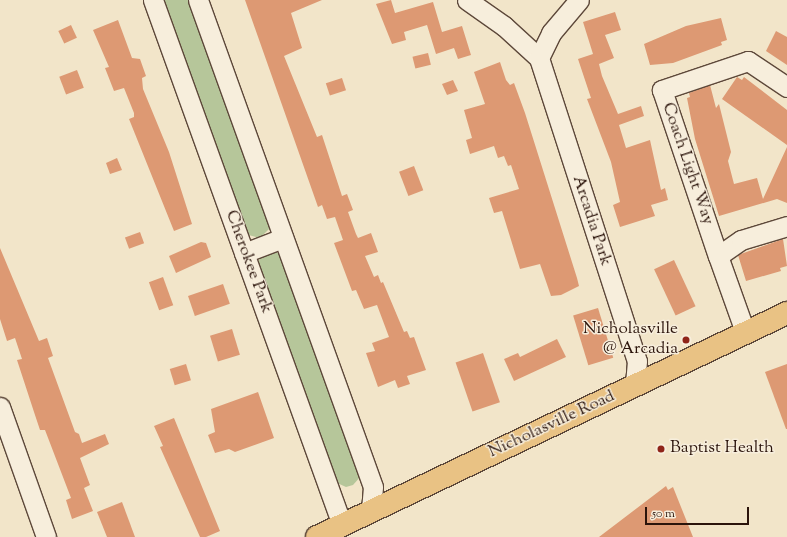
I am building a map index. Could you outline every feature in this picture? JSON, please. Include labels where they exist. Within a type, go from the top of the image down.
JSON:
[{"type":"main road","name":"Nicholasville Road","points":[[317,537],[787,313]]},
{"type":"street","name":"Cherokee Park","points":[[154,0],[342,525]]},
{"type":"street","points":[[198,0],[373,487],[371,511]]},
{"type":"street","name":"Arcadia Park","points":[[467,0],[504,26],[539,58],[637,360],[635,386]]},
{"type":"street","points":[[539,58],[551,33],[579,0]]},
{"type":"street","name":"Coach Light Way","points":[[745,332],[662,90],[748,62],[787,87]]},
{"type":"street","points":[[718,256],[742,240],[787,226]]},
{"type":"street","points":[[244,253],[284,238]]},
{"type":"street","points":[[0,407],[46,537]]},
{"type":"green space","points":[[161,0],[193,0],[272,226],[260,238],[245,234]]},
{"type":"green space","points":[[273,251],[280,254],[361,476],[353,485],[346,487],[335,482],[257,267],[260,258]]},
{"type":"building","points":[[245,0],[322,0],[291,13],[302,48],[284,56],[317,137],[322,135],[342,196],[347,194],[353,210],[348,212],[356,234],[358,238],[371,233],[378,252],[365,256],[374,277],[378,275],[381,283],[383,282],[404,332],[407,331],[410,338],[414,337],[426,370],[407,376],[410,384],[398,388],[395,380],[378,387],[366,353],[375,351],[372,343],[389,337],[377,305],[364,309],[356,290],[352,291],[334,243],[343,240],[335,217],[327,219],[322,205],[318,207]]},
{"type":"building","points":[[391,0],[395,13],[433,2],[442,32],[462,26],[471,55],[458,59],[454,48],[436,54],[427,25],[404,32],[406,40],[392,44],[376,4]]},
{"type":"building","points":[[615,12],[621,30],[605,35],[614,58],[599,64],[602,76],[618,114],[641,106],[644,116],[619,125],[626,148],[650,140],[661,190],[665,188],[668,200],[651,205],[655,216],[620,227],[613,205],[620,202],[611,162],[587,99],[591,98],[578,59],[593,54],[583,22]]},
{"type":"building","points":[[721,18],[727,40],[721,42],[722,45],[673,63],[650,65],[644,44],[686,26]]},
{"type":"building","points":[[118,20],[132,58],[140,59],[146,76],[142,78],[143,89],[169,152],[192,224],[174,231],[129,119],[134,117],[134,113],[124,88],[114,91],[105,68],[109,67],[93,30]]},
{"type":"building","points":[[71,25],[77,38],[64,44],[58,31]]},
{"type":"building","points":[[776,31],[787,37],[787,65],[766,51]]},
{"type":"building","points":[[428,53],[431,65],[415,69],[412,57]]},
{"type":"building","points":[[500,62],[506,80],[510,85],[514,83],[525,113],[577,278],[579,286],[561,295],[551,296],[540,264],[520,269],[502,211],[494,213],[489,198],[519,189],[511,165],[508,166],[504,156],[498,158],[494,146],[470,154],[466,140],[472,138],[464,110],[485,104],[474,72]]},
{"type":"building","points":[[77,70],[84,88],[66,95],[59,77]]},
{"type":"building","points":[[737,77],[742,80],[744,77],[787,110],[787,145],[722,99]]},
{"type":"building","points":[[342,78],[346,90],[330,96],[326,83]]},
{"type":"building","points":[[453,80],[458,91],[447,95],[442,84]]},
{"type":"building","points":[[710,85],[716,108],[719,104],[731,152],[728,161],[734,184],[757,178],[763,199],[787,147],[787,203],[777,199],[719,216],[695,139],[687,98],[690,97],[689,93]]},
{"type":"building","points":[[117,158],[122,170],[110,174],[106,163]]},
{"type":"building","points":[[414,166],[423,190],[408,196],[399,172]]},
{"type":"building","points":[[140,232],[144,243],[129,249],[125,237]]},
{"type":"building","points":[[783,239],[787,266],[780,268],[781,271],[746,281],[738,255]]},
{"type":"building","points":[[201,242],[206,243],[211,257],[176,273],[169,256]]},
{"type":"building","points":[[0,248],[39,341],[47,338],[53,356],[48,358],[75,432],[79,434],[82,443],[105,434],[109,444],[80,458],[90,485],[84,488],[93,511],[72,519],[66,500],[71,498],[45,430],[40,430],[17,360],[22,359],[15,338],[7,341],[0,319]]},
{"type":"building","points":[[674,260],[696,306],[676,316],[654,269]]},
{"type":"building","points":[[163,277],[173,305],[159,310],[149,282]]},
{"type":"building","points":[[223,284],[230,304],[195,316],[188,296]]},
{"type":"building","points":[[598,308],[613,358],[588,365],[573,316]]},
{"type":"building","points":[[232,329],[240,355],[218,362],[210,336]]},
{"type":"building","points":[[557,339],[566,357],[514,381],[504,359],[518,353],[520,357]]},
{"type":"building","points":[[483,353],[500,402],[473,412],[456,362]]},
{"type":"building","points":[[186,364],[191,380],[175,385],[170,369]]},
{"type":"building","points":[[787,364],[787,429],[786,429],[765,372]]},
{"type":"building","points":[[258,392],[274,438],[235,452],[229,449],[215,453],[208,435],[215,432],[211,409]]},
{"type":"building","points":[[174,418],[220,531],[206,537],[200,537],[160,447],[163,446],[154,426]]},
{"type":"building","points":[[666,486],[668,490],[673,487],[693,537],[599,537]]},
{"type":"building","points":[[122,502],[135,537],[107,537],[97,512]]},
{"type":"place","name":"Nicholasville @ Arcadia","points":[[686,340]]},
{"type":"place","name":"Baptist Health","points":[[661,449]]}]
